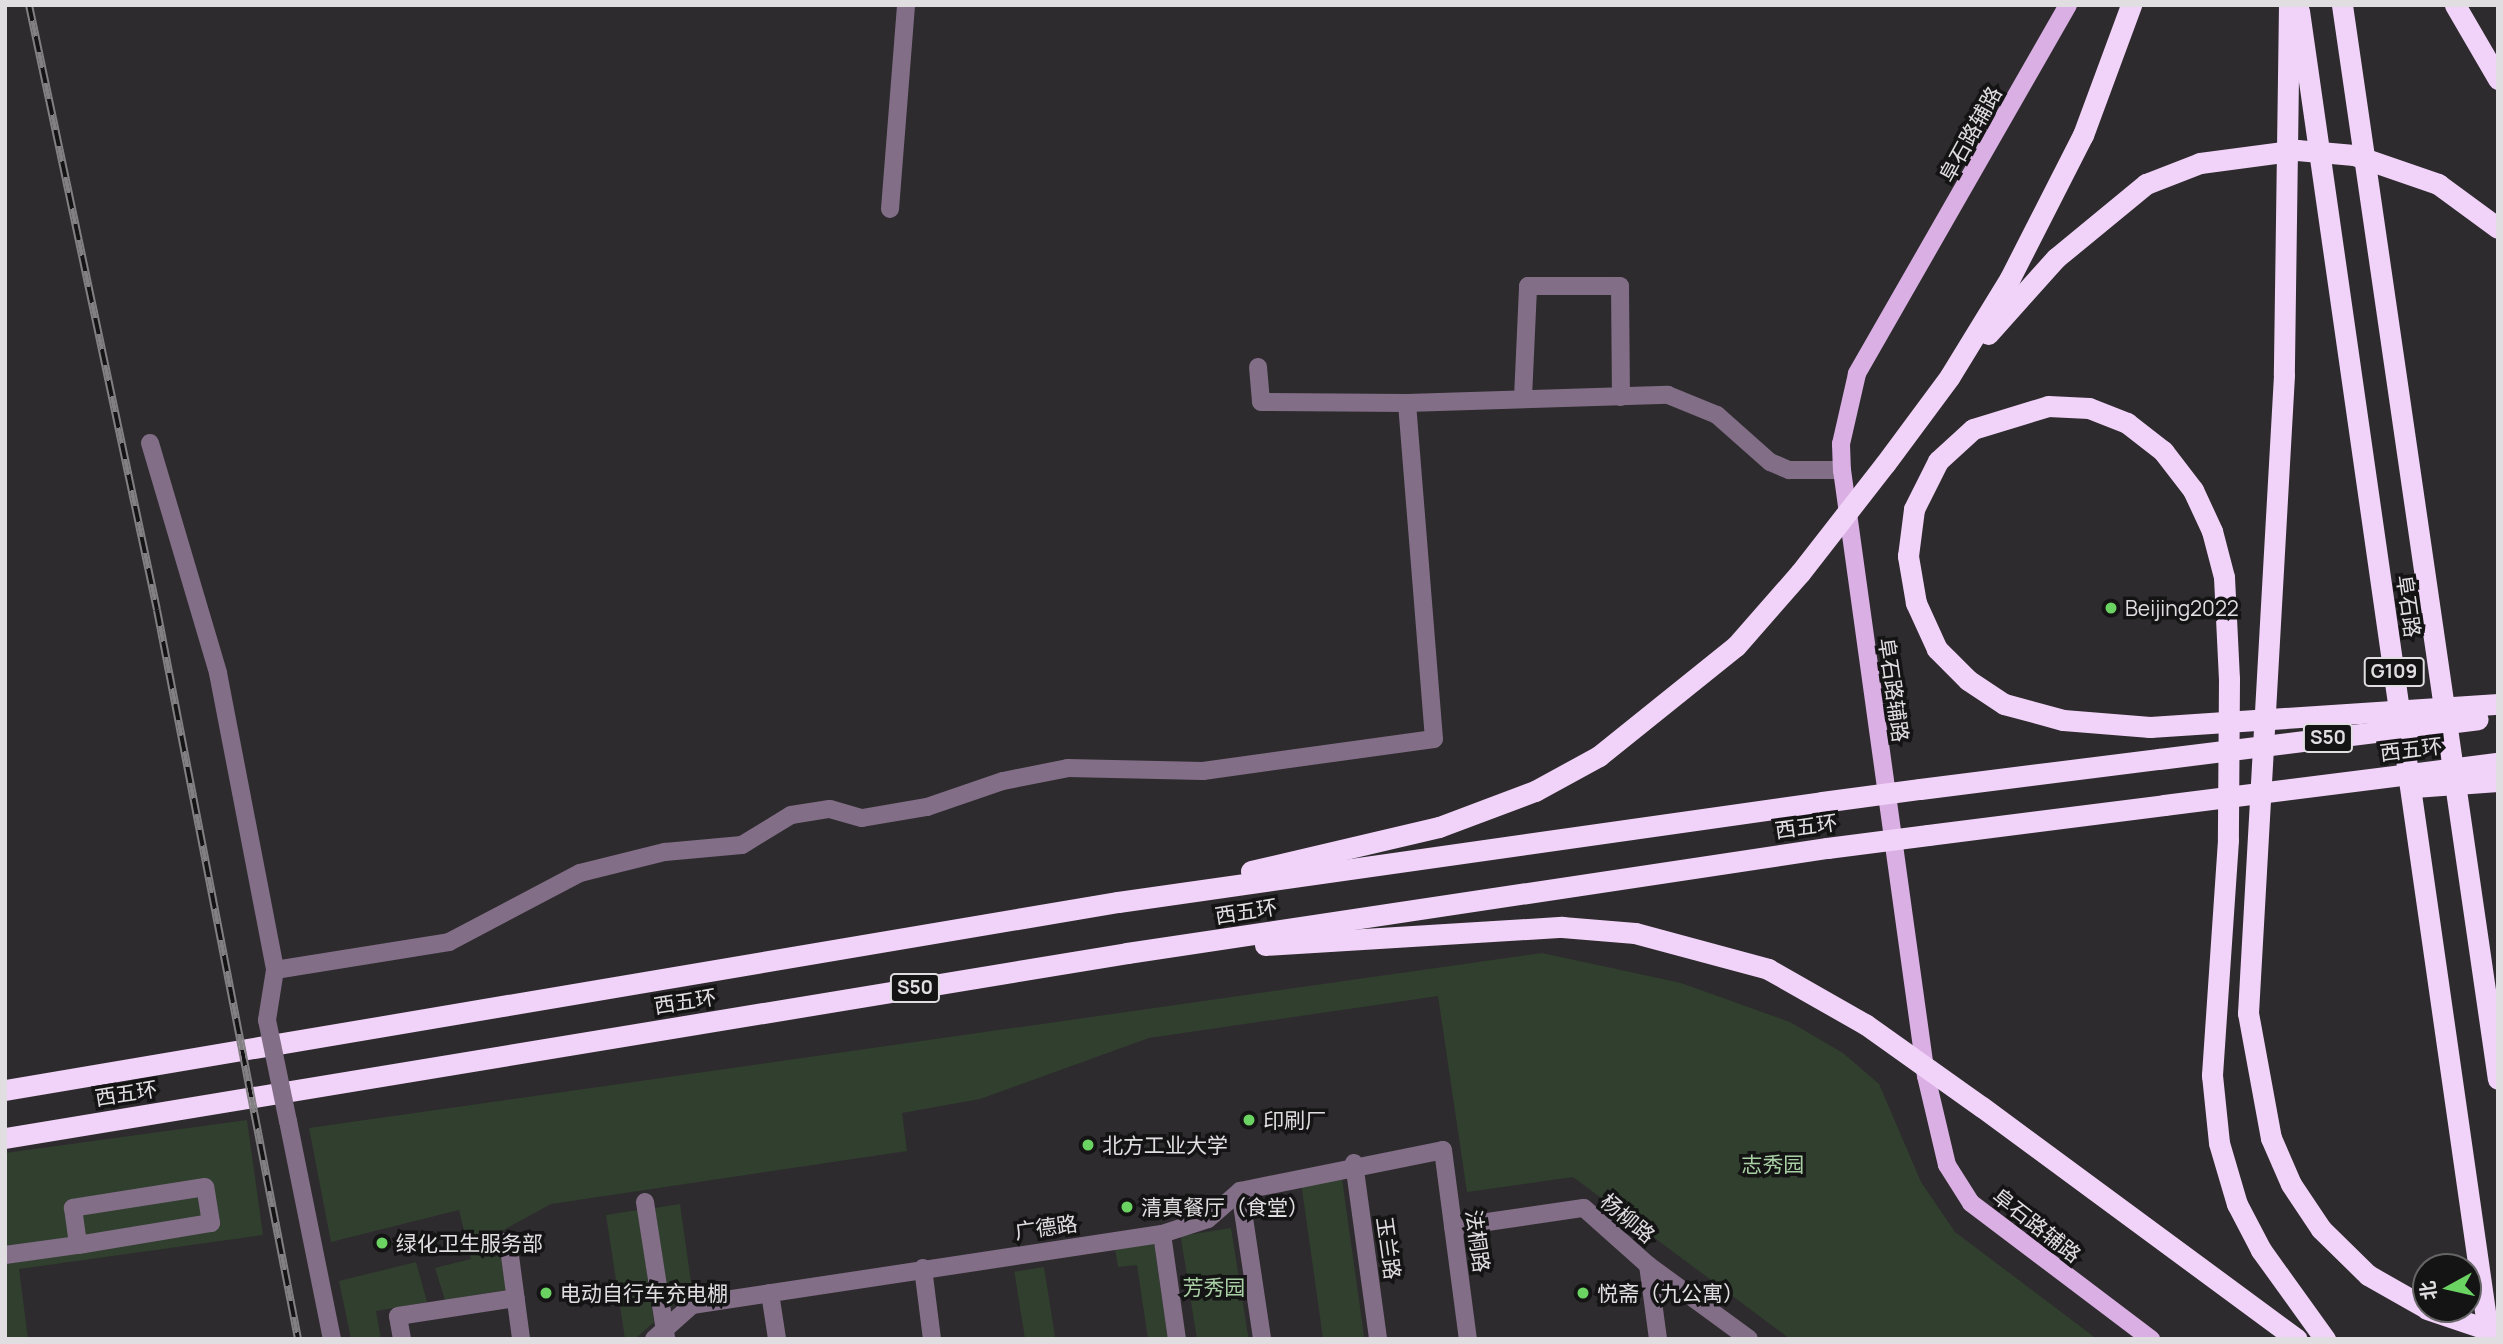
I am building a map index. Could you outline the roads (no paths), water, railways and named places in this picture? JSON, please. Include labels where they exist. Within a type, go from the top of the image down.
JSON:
[{"type":"highway","points":[[1118,902],[1439,827],[1535,791],[1599,756],[1676,700],[1736,646],[1800,573],[1950,376],[2010,278],[2082,135],[2131,5]]},
{"type":"highway","points":[[2289,5],[2284,374],[2248,1013],[2271,1138],[2291,1185],[2321,1229],[2368,1275],[2412,1300]]},
{"type":"highway","name":"阜石路","points":[[2298,5],[2489,1339]]},
{"type":"highway","name":"阜石路","points":[[2342,5],[2498,1079]]},
{"type":"highway","points":[[2455,5],[2498,79]]},
{"type":"highway","points":[[1950,376],[2056,258],[2146,184],[2200,163],[2297,150],[2354,155],[2438,184],[2498,228]]},
{"type":"highway","points":[[2325,1339],[2261,1250],[2237,1204],[2219,1143],[2211,1075],[2228,840],[2230,679],[2224,577],[2213,531],[2193,490],[2163,451],[2127,424],[2090,408],[2048,406],[1973,429],[1938,461],[1914,509],[1910,568],[1916,603],[1937,649],[1968,680],[2004,704],[2063,720],[2150,727],[2498,704]]},
{"type":"highway","name":"西五环","points":[[5,1090],[1118,902],[1822,802],[2498,716]]},
{"type":"highway","name":"西五环","points":[[5,1138],[1126,953],[1827,848],[2498,763]]},
{"type":"highway","points":[[2164,805],[2498,781]]},
{"type":"highway","points":[[1126,953],[1562,926],[1635,933],[1768,969],[1865,1024],[2297,1339]]},
{"type":"highway","points":[[2468,1323],[2498,1333]]},
{"type":"main road","name":"阜石路辅路","points":[[2068,5],[1857,374],[1841,444],[1842,470],[1926,1076],[1947,1165],[1971,1203],[2151,1339]]},
{"type":"street","points":[[890,209],[906,5]]},
{"type":"street","points":[[1523,398],[1528,286],[1620,286],[1621,397]]},
{"type":"street","points":[[1258,368],[1261,402],[1407,403],[1668,395],[1717,415],[1770,462],[1789,470],[1842,470]]},
{"type":"street","points":[[275,970],[449,942],[580,873],[665,852],[742,845],[791,815],[830,809],[862,818],[927,807],[1003,781],[1068,768],[1203,771],[1434,739],[1407,403]]},
{"type":"street","points":[[150,443],[218,673],[275,970],[267,1020],[332,1339]]},
{"type":"street","name":"广德路","points":[[662,1336],[692,1305],[1162,1234],[1208,1219],[1240,1191],[1354,1163],[1443,1150]]},
{"type":"street","name":"法桐路","points":[[1443,1150],[1468,1339]]},
{"type":"street","name":"玉兰路","points":[[1354,1163],[1378,1339]]},
{"type":"street","points":[[5,1255],[78,1245],[211,1223],[205,1187],[73,1208],[78,1245]]},
{"type":"street","points":[[1240,1191],[1262,1339]]},
{"type":"street","points":[[645,1202],[662,1336]]},
{"type":"street","name":"杨柳路","points":[[1453,1227],[1584,1208],[1648,1265],[1749,1339]]},
{"type":"street","points":[[1162,1234],[1177,1339]]},
{"type":"street","points":[[508,1241],[521,1339]]},
{"type":"street","points":[[1648,1265],[1658,1339]]},
{"type":"street","points":[[923,1268],[932,1339]]},
{"type":"street","points":[[770,1293],[777,1339]]},
{"type":"street","points":[[402,1339],[398,1316],[516,1298]]},
{"type":"railway","points":[[29,5],[157,610],[298,1339]]},
{"type":"place","name":"Beijing2022","points":[[2111,608]]},
{"type":"place","name":"印刷厂","points":[[1249,1120]]},
{"type":"place","name":"北方工业大学","points":[[1088,1145]]},
{"type":"place","name":"清真餐厅（食堂）","points":[[1127,1207]]},
{"type":"place","name":"绿化卫生服务部","points":[[382,1243]]},
{"type":"place","name":"电动自行车充电棚","points":[[546,1293]]},
{"type":"place","name":"悦斋（九公寓）","points":[[1583,1293]]},
{"type":"park label","name":"志秀园","points":[[1773,1164]]},
{"type":"park label","name":"芳秀园","points":[[1214,1287]]}]
